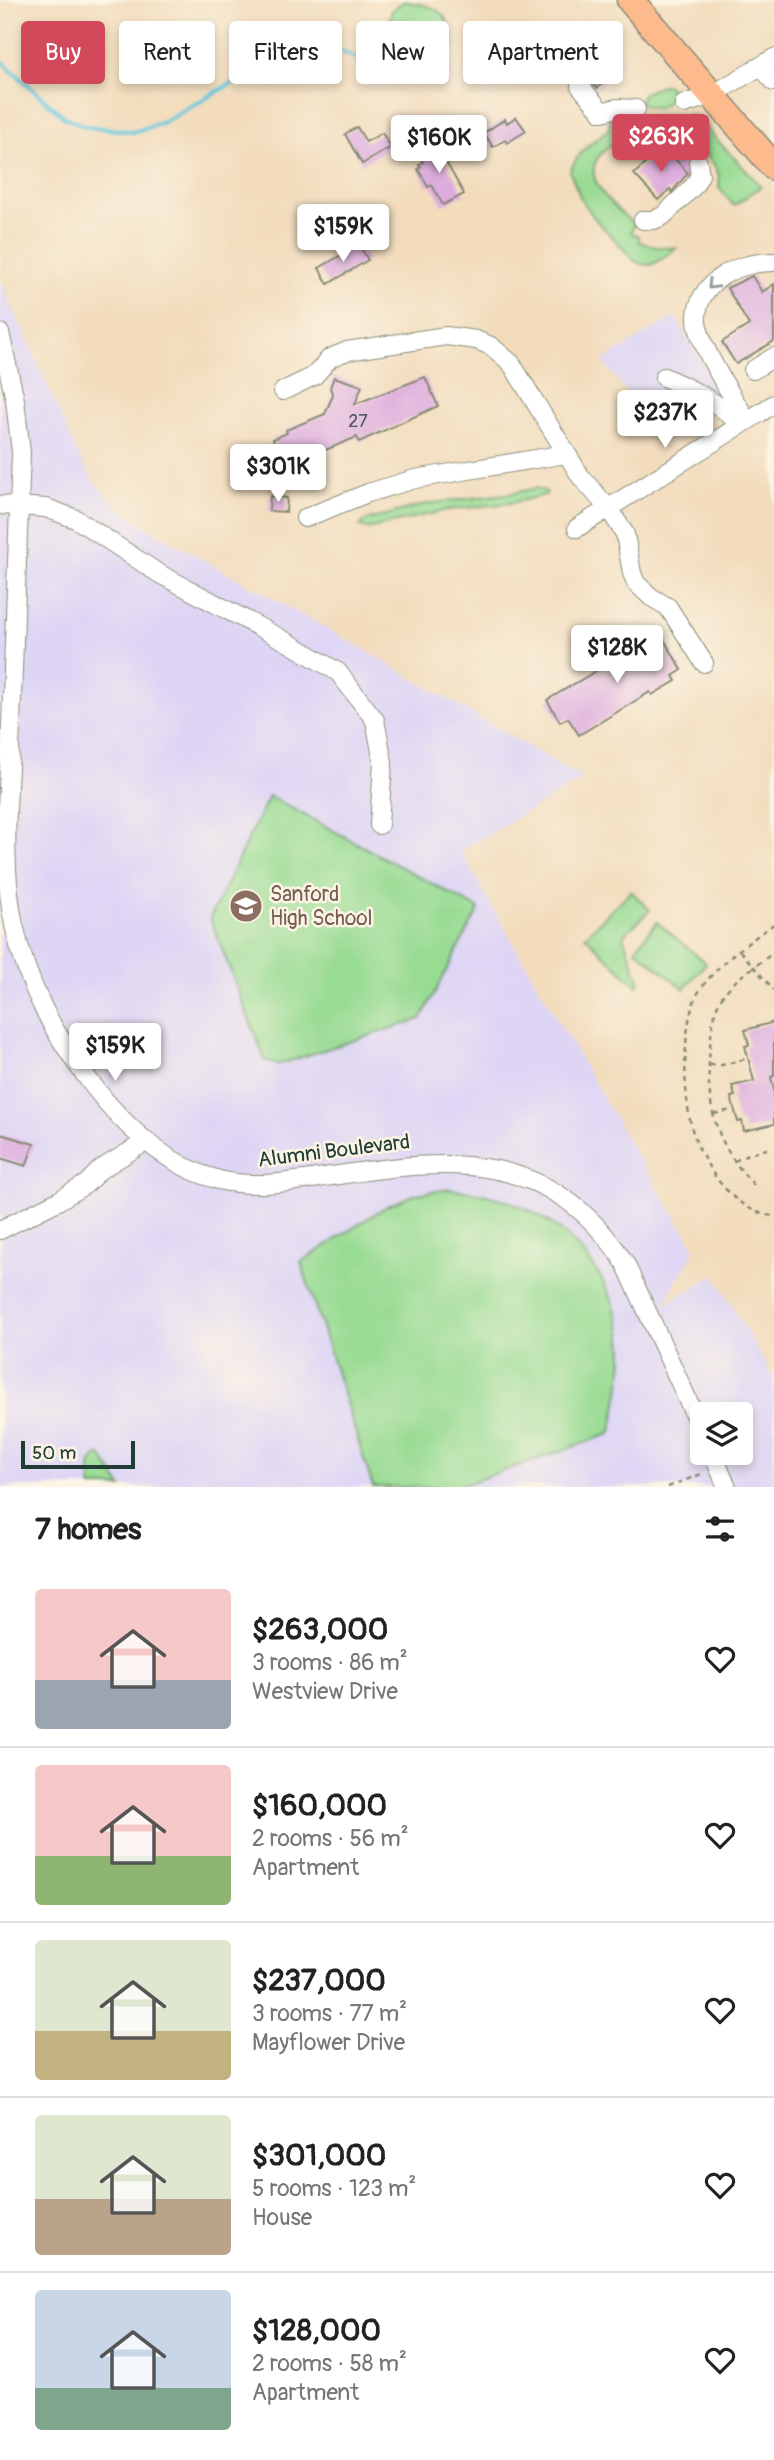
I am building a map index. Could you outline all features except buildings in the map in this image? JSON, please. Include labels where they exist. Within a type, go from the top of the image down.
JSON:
[{"type":"highway","points":[[630,0],[774,167]]},
{"type":"street","points":[[684,104],[712,95],[767,62],[774,82]]},
{"type":"street","points":[[580,86],[601,112],[617,108],[636,109]]},
{"type":"street","points":[[643,220],[654,220],[663,216],[694,186],[700,175],[698,163]]},
{"type":"street","points":[[744,423],[701,339],[696,316],[705,291],[723,275],[747,265],[774,262]]},
{"type":"street","name":"Alumni Boulevard","points":[[0,333],[10,374],[21,453],[19,506],[8,598],[7,834],[10,905],[37,996],[60,1041],[103,1099],[146,1141],[180,1165],[194,1171],[237,1183],[301,1180],[417,1164],[444,1163],[492,1168],[537,1184],[579,1211],[619,1254],[690,1405]]},
{"type":"street","points":[[284,391],[314,376],[330,358],[347,351],[446,336],[476,340],[491,346],[511,363],[581,477],[625,534],[636,583],[651,597],[668,607],[704,663]]},
{"type":"street","points":[[753,370],[774,357]]},
{"type":"street","points":[[664,377],[709,398],[744,423]]},
{"type":"street","points":[[577,528],[774,404]]},
{"type":"street","points":[[305,518],[368,493],[415,479],[566,454]]},
{"type":"street","points":[[0,505],[46,508],[76,519],[158,573],[338,672],[375,720],[383,762],[379,825]]},
{"type":"street","points":[[668,607],[687,606]]},
{"type":"street","points":[[0,1230],[86,1184],[102,1169],[146,1141]]},
{"type":"street","points":[[717,1465],[727,1487]]},
{"type":"path","points":[[774,924],[706,982],[695,1000],[688,1037],[686,1092],[694,1136],[717,1177],[742,1205],[774,1216]]},
{"type":"path","points":[[740,951],[774,990]]},
{"type":"path","points":[[754,1185],[734,1162],[720,1138],[712,1115],[709,1065],[715,1011],[730,988],[774,952]]},
{"type":"path","points":[[709,1065],[722,1065],[745,1059]]},
{"type":"path","points":[[712,1115],[731,1110]]},
{"type":"path","points":[[734,1162],[746,1154],[767,1149]]},
{"type":"path","points":[[668,1487],[706,1465]]},
{"type":"shaded area","name":"Sanford High School","points":[[0,278],[78,455],[93,480],[118,508],[149,529],[361,648],[583,779],[460,851],[618,1124],[695,1249],[663,1305],[714,1275],[774,1379],[774,1487],[0,1487]]},
{"type":"shaded area","points":[[675,316],[719,393],[657,428],[602,361]]},
{"type":"green space","points":[[404,1],[428,6],[439,12],[447,21],[389,21],[392,10]]},
{"type":"green space","points":[[449,29],[453,44],[449,46]]},
{"type":"green space","points":[[667,85],[673,93],[666,103],[657,108],[642,105],[640,100],[644,93]]},
{"type":"green space","points":[[611,114],[633,120],[633,128],[606,149],[595,163],[596,182],[602,192],[634,225],[631,233],[639,236],[639,242],[656,247],[676,248],[652,264],[636,262],[596,220],[581,199],[570,172],[581,153],[609,129]]},
{"type":"green space","points":[[689,115],[695,117],[761,186],[734,206],[719,188],[719,179],[713,163],[679,132],[678,122]]},
{"type":"green space","points":[[536,488],[547,492],[546,495],[511,503],[447,510],[367,529],[360,527],[364,521],[426,504]]},
{"type":"green space","points":[[269,796],[479,909],[421,1019],[277,1065],[265,1060],[210,918]]},
{"type":"green space","points":[[631,891],[650,910],[623,936],[640,982],[637,986],[585,936]]},
{"type":"green space","points":[[657,922],[706,963],[684,989],[635,949]]},
{"type":"green space","points":[[450,1189],[496,1198],[537,1215],[556,1227],[588,1258],[608,1292],[621,1330],[622,1365],[613,1423],[610,1434],[457,1487],[373,1487],[301,1262],[387,1206],[416,1194]]},
{"type":"green space","points":[[100,1454],[122,1487],[91,1487],[90,1464]]},
{"type":"waterway","points":[[0,60],[64,117],[84,126],[135,132],[161,123],[238,80],[279,49],[320,42],[356,58]]},
{"type":"place","name":"Sanford High School","points":[[246,906]]}]
